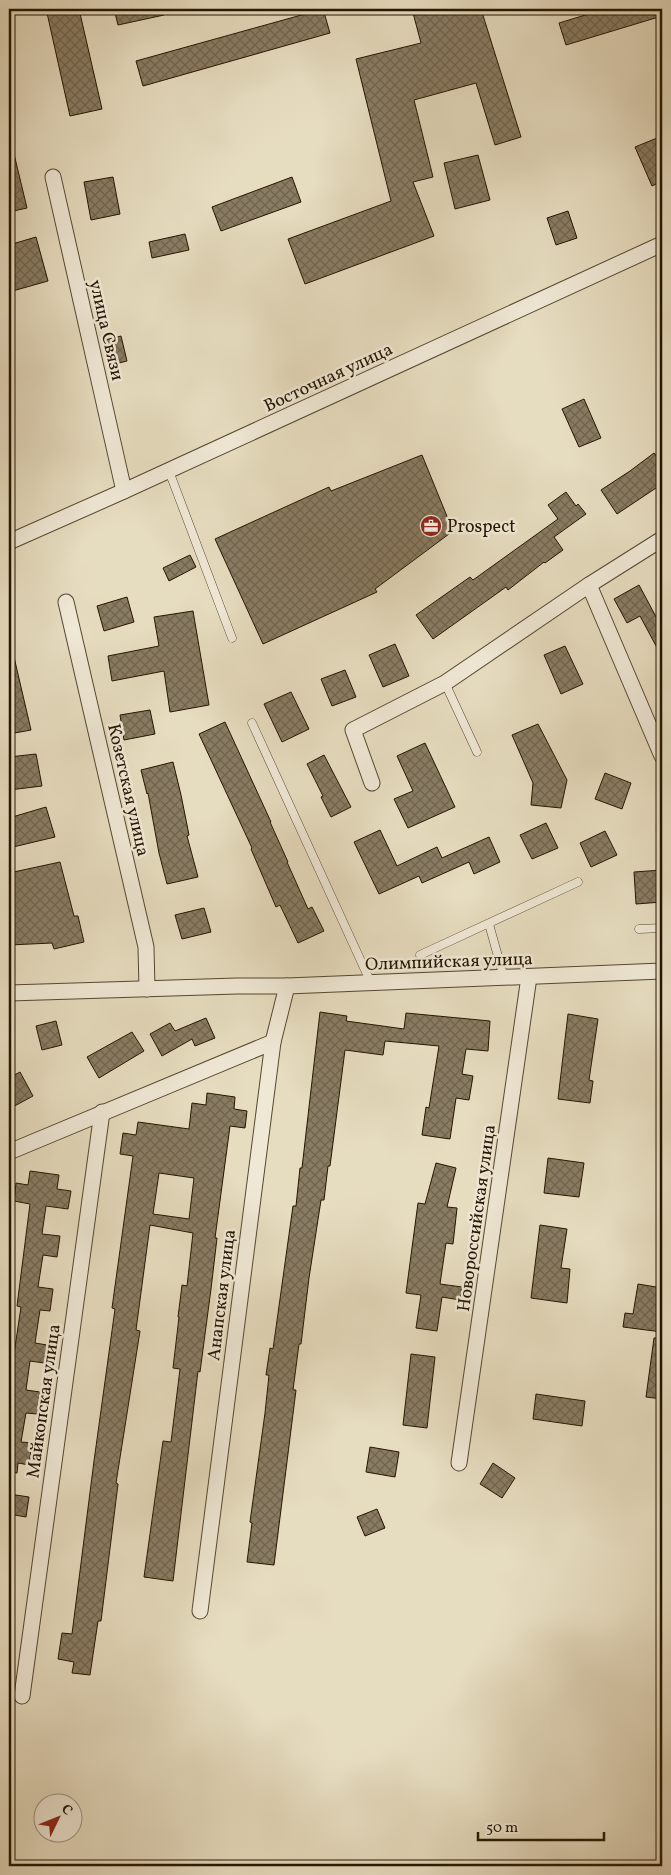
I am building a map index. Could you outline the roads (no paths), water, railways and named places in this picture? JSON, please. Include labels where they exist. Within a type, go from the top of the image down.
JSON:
[{"type":"street","name":"улица Связи","points":[[53,177],[124,491]]},
{"type":"street","name":"Восточная улица","points":[[9,542],[662,244]]},
{"type":"street","points":[[372,783],[353,730],[445,683],[662,539]]},
{"type":"street","points":[[590,585],[662,756]]},
{"type":"street","name":"Козетская улица","points":[[66,602],[146,947],[147,989]]},
{"type":"street","name":"Олимпийская улица","points":[[9,992],[287,986],[662,971]]},
{"type":"street","name":"Новороссийская улица","points":[[459,1463],[530,977]]},
{"type":"street","name":"Анапская улица","points":[[200,1611],[273,1042],[287,986]]},
{"type":"street","points":[[9,1152],[273,1042]]},
{"type":"street","name":"Майкопская улица","points":[[22,1696],[102,1112]]},
{"type":"lane","points":[[168,471],[232,638]]},
{"type":"lane","points":[[445,683],[477,752]]},
{"type":"lane","points":[[252,724],[371,983]]},
{"type":"lane","points":[[420,955],[578,882]]},
{"type":"lane","points":[[489,924],[504,978]]},
{"type":"lane","points":[[639,929],[662,928]]},
{"type":"place","name":"Prospect","points":[[431,526]]}]
